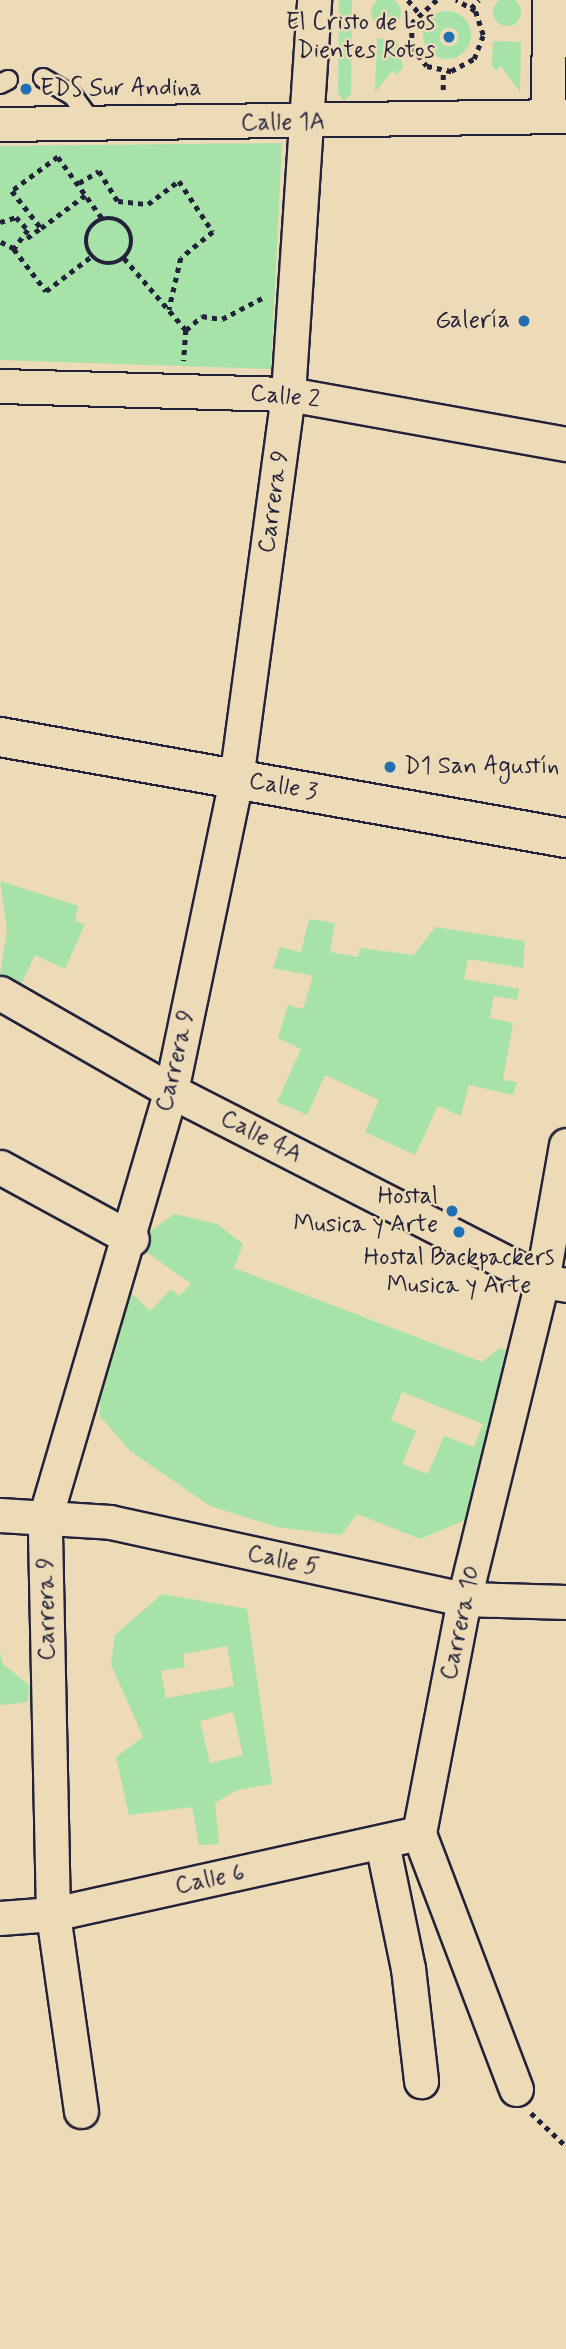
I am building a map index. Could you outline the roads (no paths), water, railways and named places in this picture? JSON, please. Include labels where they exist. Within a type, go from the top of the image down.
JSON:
[{"type":"main road","name":"Calle 3","points":[[0,737],[566,838]]},
{"type":"street","name":"Carrera 9","points":[[82,2111],[53,1914],[45,1518],[132,1239],[171,1091],[236,779],[288,394],[314,0]]},
{"type":"street","points":[[549,0],[557,116]]},
{"type":"street","name":"Calle 1A","points":[[0,124],[306,123],[557,116]]},
{"type":"street","name":"Calle 2","points":[[0,386],[288,394],[566,444]]},
{"type":"street","name":"Calle 4A","points":[[0,993],[171,1091],[554,1283]]},
{"type":"street","name":"Carrera 10","points":[[419,1833],[464,1599],[554,1283],[566,1145]]},
{"type":"street","points":[[0,1167],[132,1239]]},
{"type":"street","name":"Calle 5","points":[[0,1515],[110,1522],[464,1599],[566,1601]]},
{"type":"street","points":[[419,1833],[516,2090]]},
{"type":"street","name":"Calle 6","points":[[0,1918],[53,1914],[419,1833]]},
{"type":"street","points":[[382,1843],[408,1968],[421,2081]]},
{"type":"lane","points":[[43,78],[73,96],[93,124]]},
{"type":"place","name":"El Cristo de Los Dientes Rotos","points":[[449,37]]},
{"type":"place","name":"EDS Sur Andina","points":[[26,89]]},
{"type":"place","name":"Galería","points":[[524,321]]},
{"type":"place","name":"D1 San Agustín","points":[[390,767]]},
{"type":"place","name":"Hostal Musica y Arte","points":[[452,1211]]},
{"type":"place","name":"Hostal Backpackers Musica y Arte","points":[[459,1232]]}]
